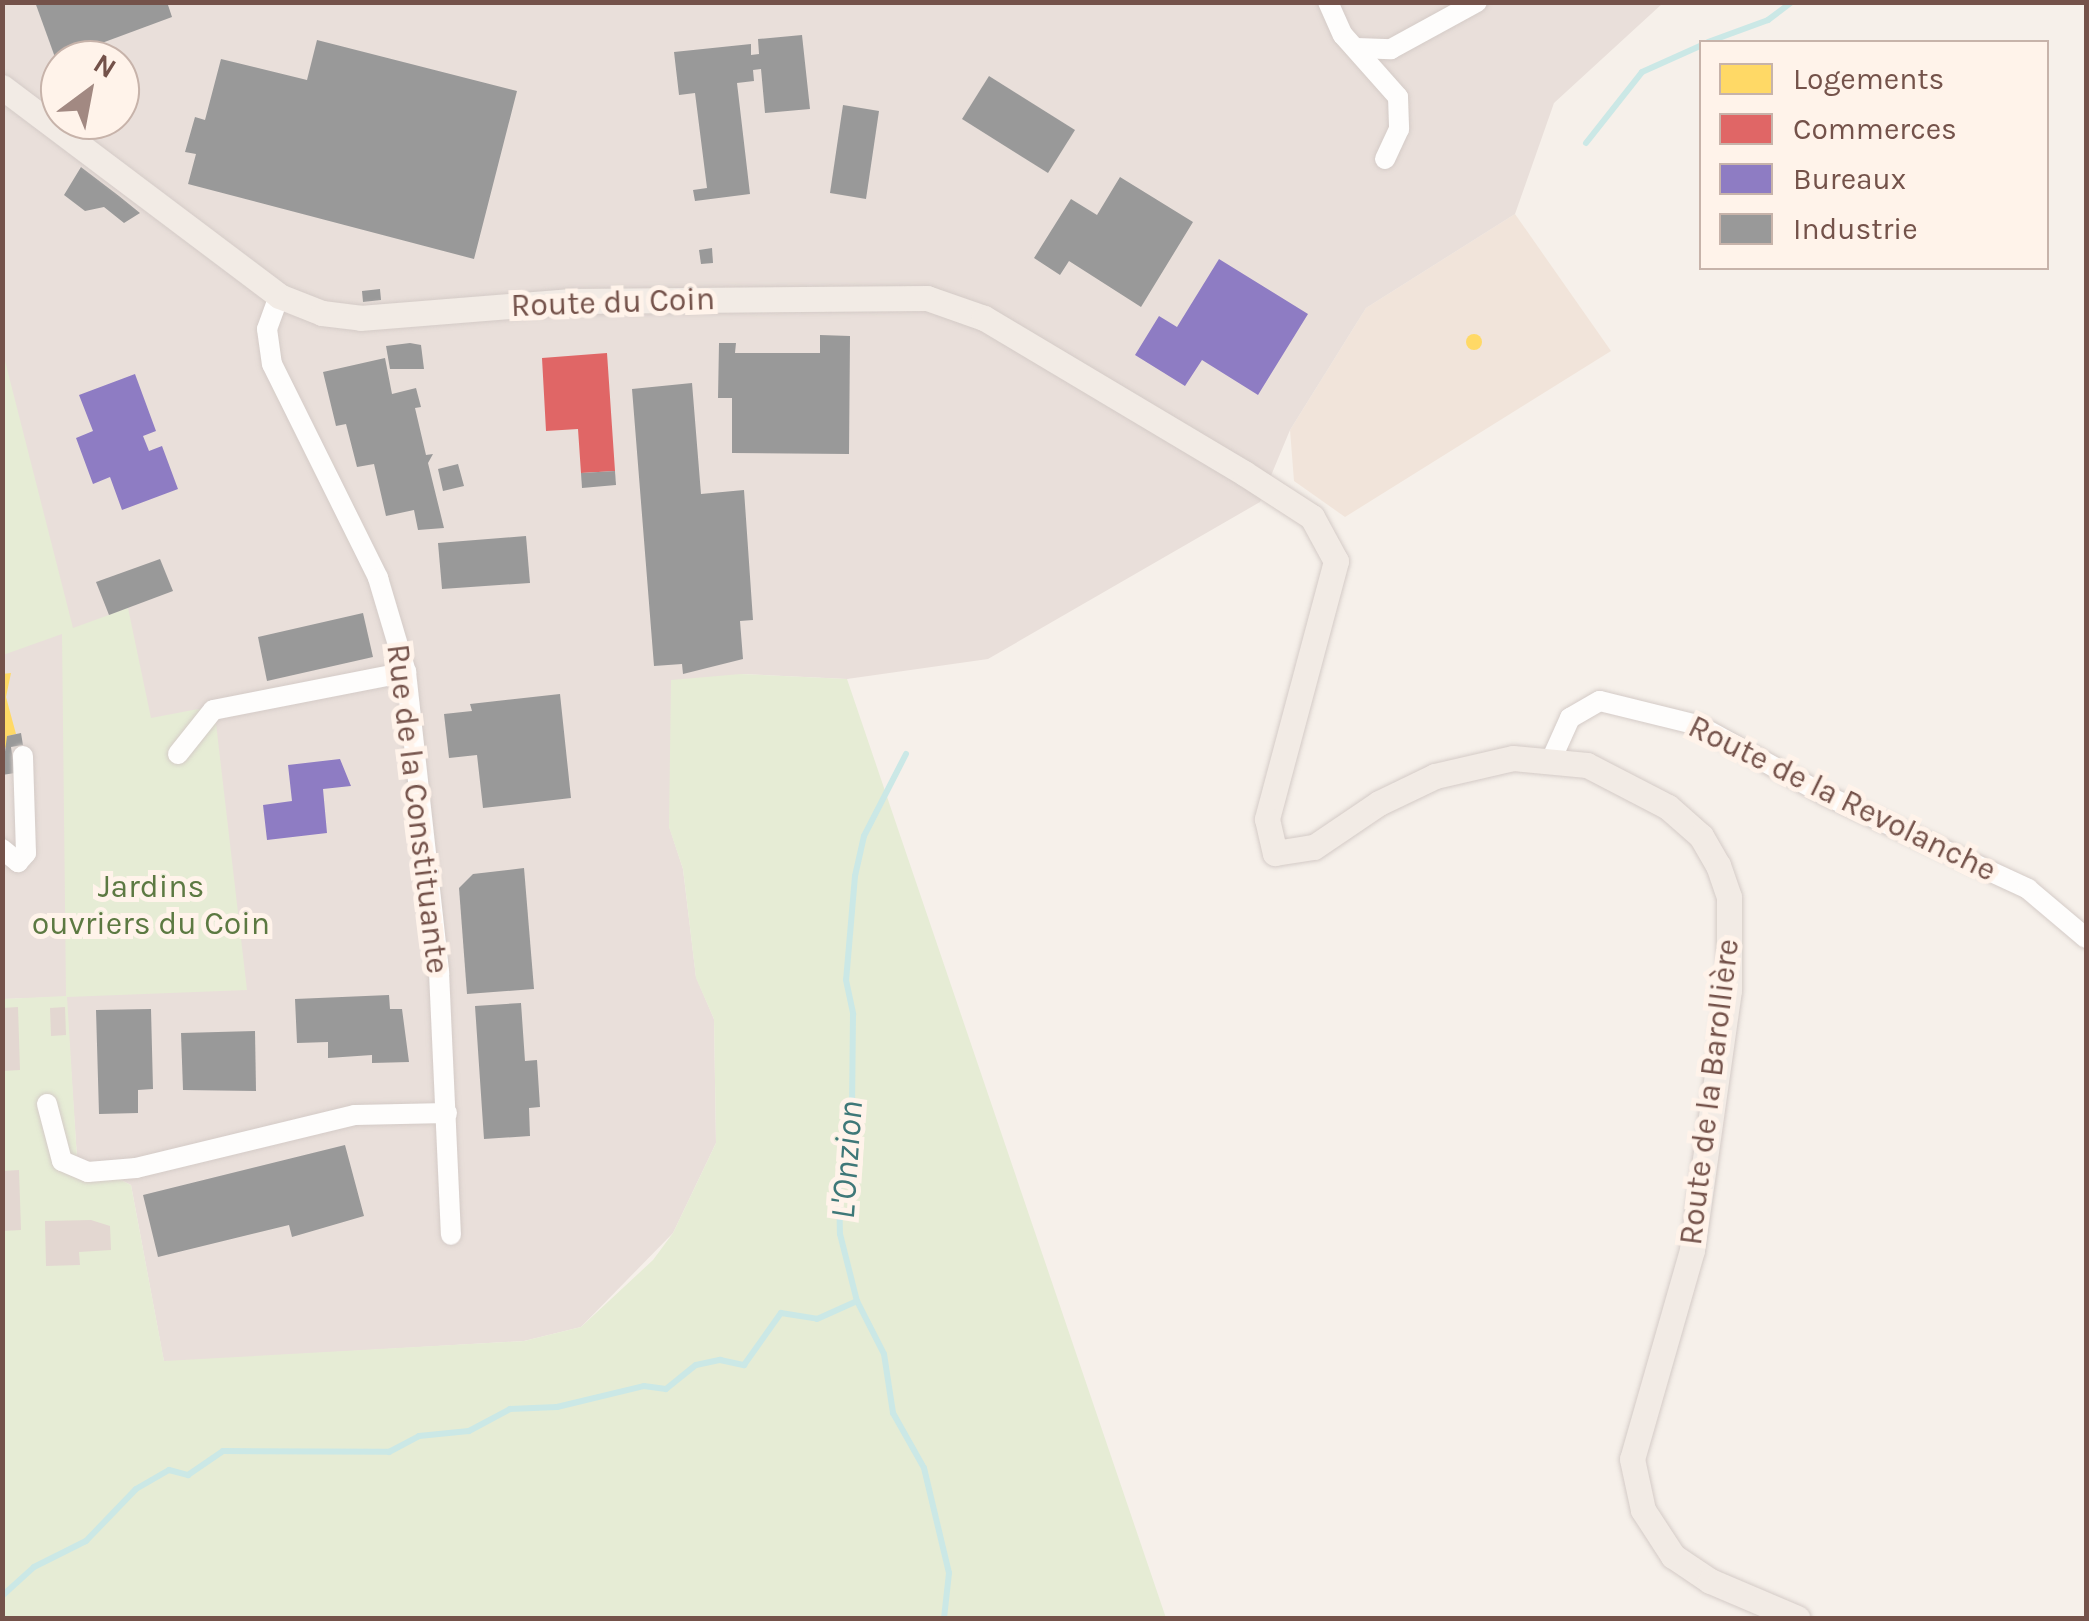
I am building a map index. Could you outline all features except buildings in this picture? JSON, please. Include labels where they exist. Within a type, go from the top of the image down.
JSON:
[{"type":"main road","name":"Route du Coin","points":[[2,87],[279,296],[322,313],[360,318],[571,301],[927,298],[984,318],[1250,476]]},
{"type":"main road","name":"Route de la Barollière","points":[[1250,476],[1312,517],[1336,561],[1267,818],[1275,853],[1314,848],[1378,803],[1435,776],[1513,758],[1552,758],[1624,779],[1701,836],[1728,897],[1729,990],[1692,1250],[1632,1459],[1643,1510],[1673,1556],[1710,1581],[1797,1618]]},
{"type":"street","points":[[1328,2],[1357,48],[1398,97],[1399,130],[1384,159]]},
{"type":"street","points":[[1357,48],[1391,50],[1477,2]]},
{"type":"street","name":"Rue de la Constituante","points":[[279,296],[267,329],[272,364],[378,578],[406,672],[439,972],[452,1235]]},
{"type":"street","points":[[178,754],[213,710],[406,672]]},
{"type":"street","name":"Route de la Revolanche","points":[[1552,758],[1570,718],[1600,701],[1698,724],[1825,795],[2028,888],[2086,938]]},
{"type":"street","points":[[2,849],[18,862],[26,853],[23,756]]},
{"type":"street","points":[[47,1104],[62,1162],[88,1172],[136,1168],[355,1115],[447,1113]]},
{"type":"shaded area","points":[[2,3],[1663,3],[1554,103],[1515,214],[1366,308],[1290,430],[1260,502],[988,659],[847,679],[741,674],[669,826],[683,869],[696,977],[714,1019],[716,1143],[673,1233],[581,1327],[524,1341],[164,1362],[131,1185],[77,1158],[66,997],[3,999]]},
{"type":"shaded area","points":[[1515,214],[1611,351],[1345,517],[1294,481],[1290,430],[1366,308]]},
{"type":"green space","name":"Jardins ouvriers du Coin","points":[[2,349],[73,628],[128,608],[151,718],[214,706],[247,990],[67,997],[77,1158],[131,1185],[164,1361],[524,1341],[581,1327],[653,1260],[673,1233],[716,1143],[714,1019],[696,978],[683,869],[669,827],[671,680],[741,674],[847,679],[1166,1618],[3,1618],[3,999],[66,996],[62,634],[3,655]]},
{"type":"waterway","name":"L'Onzion","points":[[1713,40],[1768,20],[1792,2]]},
{"type":"waterway","name":"L'Onzion","points":[[1586,143],[1642,72],[1699,46]]},
{"type":"waterway","name":"L'Onzion","points":[[906,754],[864,836],[855,876],[846,980],[853,1014],[852,1112],[839,1184],[840,1234],[857,1301],[884,1354],[893,1413],[924,1468],[949,1573],[944,1618]]},
{"type":"waterway","points":[[2,1596],[34,1567],[86,1541],[136,1489],[169,1470],[188,1475],[223,1451],[389,1452],[419,1436],[469,1431],[510,1409],[557,1407],[644,1386],[666,1389],[696,1365],[720,1360],[744,1365],[781,1313],[817,1319],[857,1301]]}]
